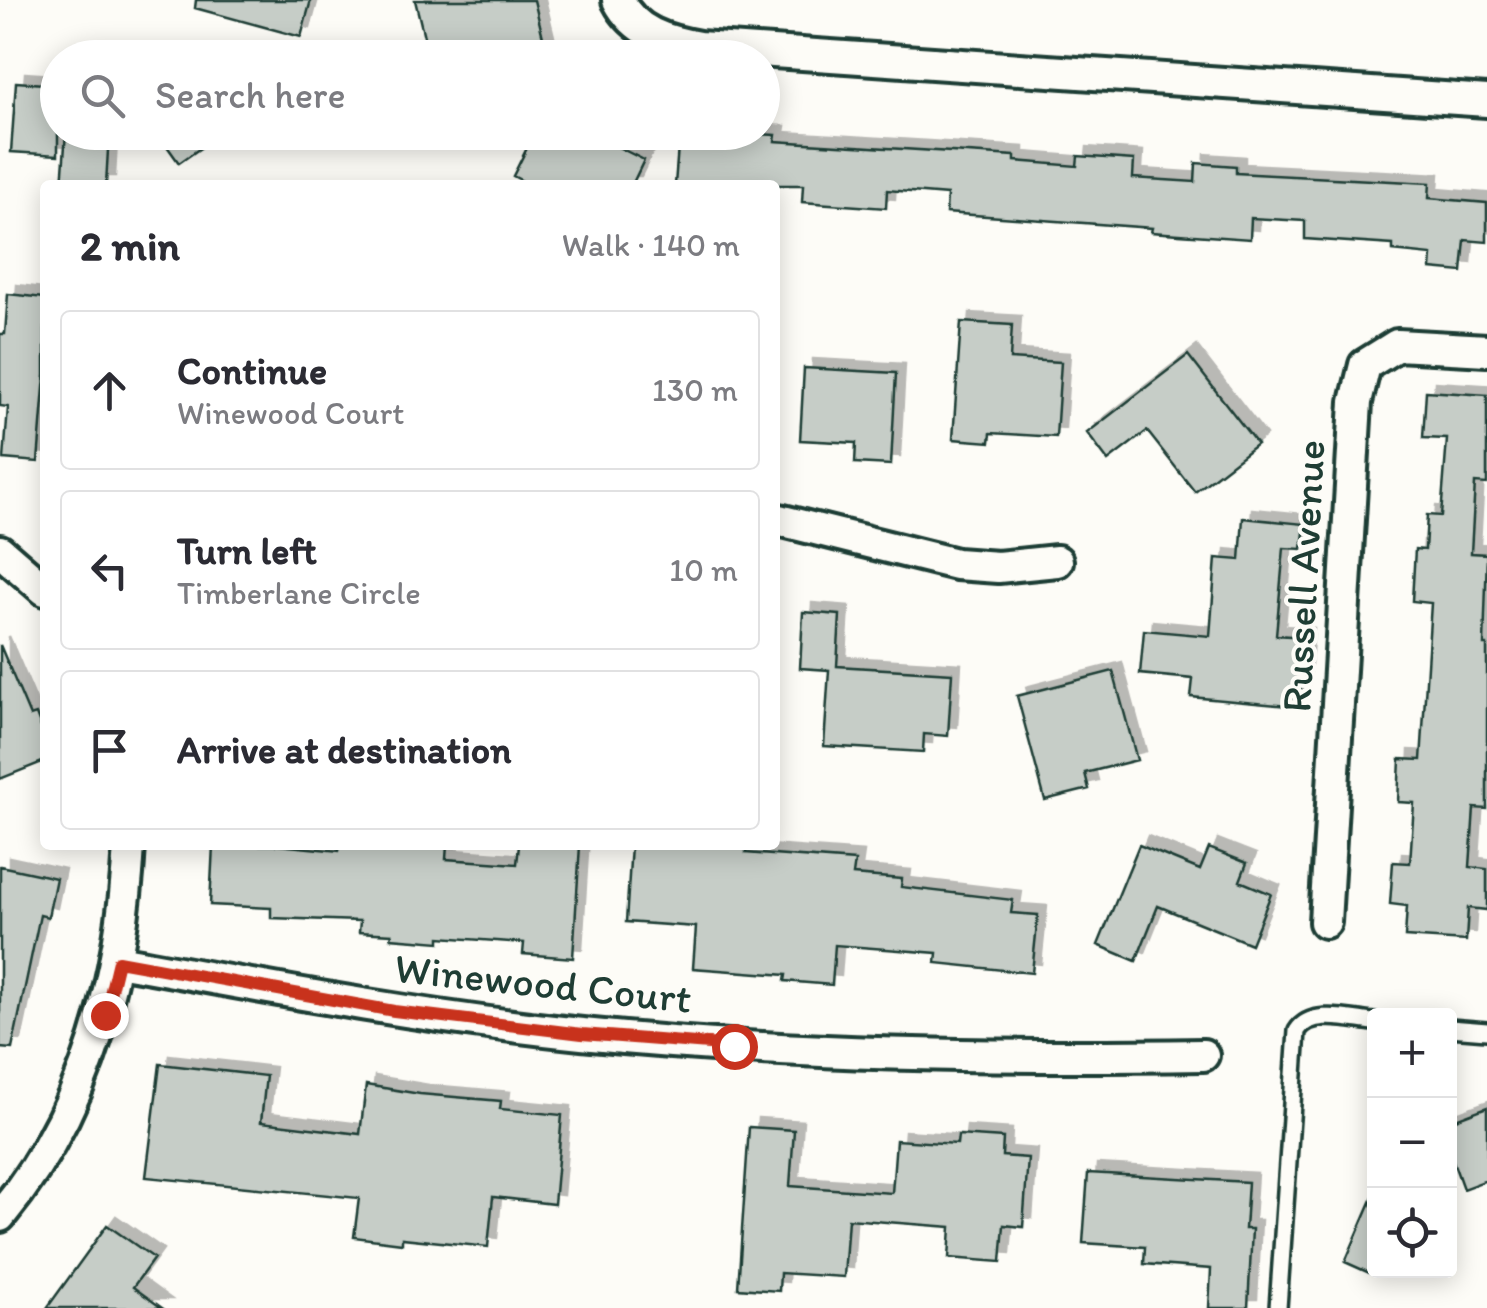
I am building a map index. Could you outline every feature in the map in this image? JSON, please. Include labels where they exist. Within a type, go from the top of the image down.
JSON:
[{"type":"street","points":[[618,0],[628,18],[661,40]]},
{"type":"street","points":[[780,53],[1487,101]]},
{"type":"street","name":"Russell Avenue","points":[[1325,922],[1356,402],[1365,365],[1397,346],[1487,350]]},
{"type":"street","points":[[780,520],[956,564],[998,567],[1057,560]]},
{"type":"street","points":[[0,551],[40,586]]},
{"type":"street","points":[[0,1216],[38,1166],[76,1091],[105,1015],[118,961],[129,850]]},
{"type":"street","name":"Winewood Court","points":[[118,961],[394,1011],[582,1034],[886,1054],[1203,1055]]},
{"type":"lane","points":[[1278,1308],[1297,1031],[1302,1022],[1312,1018],[1367,1022]]},
{"type":"lane","points":[[1457,1029],[1487,1031]]},
{"type":"building","points":[[196,0],[311,0],[301,37],[195,8]]},
{"type":"building","points":[[415,0],[534,0],[544,40],[457,38],[425,40]]},
{"type":"building","points":[[16,82],[40,84],[40,150],[58,150],[58,155],[11,152]]},
{"type":"building","points":[[780,141],[1015,156],[1015,161],[1077,166],[1078,156],[1134,160],[1133,178],[1195,182],[1196,163],[1236,166],[1236,173],[1430,183],[1429,198],[1487,203],[1487,242],[1465,240],[1462,272],[1431,269],[1432,255],[1393,251],[1393,245],[1305,239],[1305,221],[1251,218],[1250,239],[946,213],[947,195],[887,190],[886,208],[802,202],[803,185],[780,185],[780,180],[675,180],[678,150],[780,150]]},
{"type":"building","points":[[65,150],[108,150],[106,180],[62,180]]},
{"type":"building","points":[[170,150],[197,150],[179,163]]},
{"type":"building","points":[[526,150],[624,150],[644,160],[634,180],[521,180],[513,176]]},
{"type":"building","points":[[8,294],[40,297],[38,462],[4,459],[8,407],[0,406],[0,334],[5,334]]},
{"type":"building","points":[[961,322],[1012,325],[1010,359],[1061,362],[1056,437],[991,433],[990,442],[953,439]]},
{"type":"building","points":[[1188,355],[1257,444],[1195,492],[1147,431],[1108,461],[1087,433]]},
{"type":"building","points":[[804,368],[896,373],[891,465],[855,463],[856,443],[800,440]]},
{"type":"building","points":[[1426,391],[1487,395],[1487,484],[1475,483],[1471,553],[1487,554],[1487,809],[1474,808],[1470,867],[1487,869],[1487,910],[1468,908],[1466,941],[1405,937],[1407,906],[1390,904],[1393,862],[1410,863],[1414,803],[1398,802],[1400,759],[1421,760],[1431,603],[1412,601],[1415,549],[1425,550],[1427,515],[1441,516],[1447,439],[1423,438]]},
{"type":"building","points":[[1243,518],[1305,524],[1302,549],[1284,548],[1276,635],[1305,637],[1299,707],[1191,697],[1193,679],[1140,674],[1144,630],[1210,636],[1216,558],[1240,560]]},
{"type":"building","points":[[803,612],[840,615],[837,666],[952,673],[948,736],[924,734],[923,752],[824,746],[829,670],[800,668]]},
{"type":"building","points":[[0,645],[30,716],[36,714],[40,725],[40,763],[0,779]]},
{"type":"building","points":[[1113,671],[1137,760],[1085,773],[1089,789],[1045,800],[1017,696]]},
{"type":"building","points":[[1139,845],[1200,870],[1209,848],[1247,863],[1240,881],[1271,894],[1251,944],[1158,906],[1136,961],[1098,945]]},
{"type":"building","points":[[213,850],[447,850],[446,859],[517,864],[518,850],[580,850],[573,958],[523,954],[524,943],[391,938],[392,934],[359,932],[360,921],[271,918],[271,908],[210,905]]},
{"type":"building","points":[[631,850],[746,850],[855,861],[853,875],[902,879],[901,887],[1013,900],[1011,913],[1038,915],[1032,973],[936,963],[937,953],[835,945],[832,985],[785,981],[786,975],[693,968],[696,927],[626,922]]},
{"type":"building","points":[[0,866],[56,878],[48,917],[40,915],[12,1049],[0,1048]]},
{"type":"building","points":[[160,1064],[266,1076],[261,1122],[360,1134],[366,1085],[501,1101],[500,1109],[562,1115],[554,1204],[493,1197],[488,1247],[402,1238],[402,1243],[354,1237],[359,1198],[146,1177]]},
{"type":"building","points":[[1487,1107],[1487,1180],[1463,1189],[1457,1172],[1457,1118]]},
{"type":"building","points":[[749,1127],[794,1130],[790,1186],[892,1193],[896,1140],[957,1144],[958,1135],[1003,1138],[1002,1156],[1028,1158],[1023,1227],[1004,1225],[1001,1262],[949,1258],[951,1227],[848,1219],[844,1277],[780,1273],[779,1291],[738,1288]]},
{"type":"building","points":[[1088,1173],[1248,1182],[1245,1229],[1252,1229],[1248,1308],[1209,1308],[1211,1269],[1144,1264],[1145,1247],[1083,1243]]},
{"type":"building","points":[[1367,1211],[1367,1272],[1345,1262]]},
{"type":"building","points":[[107,1225],[154,1258],[133,1287],[162,1308],[47,1308]]},
{"type":"route","points":[[105,1015],[118,961],[394,1011],[582,1034],[734,1046]]}]
